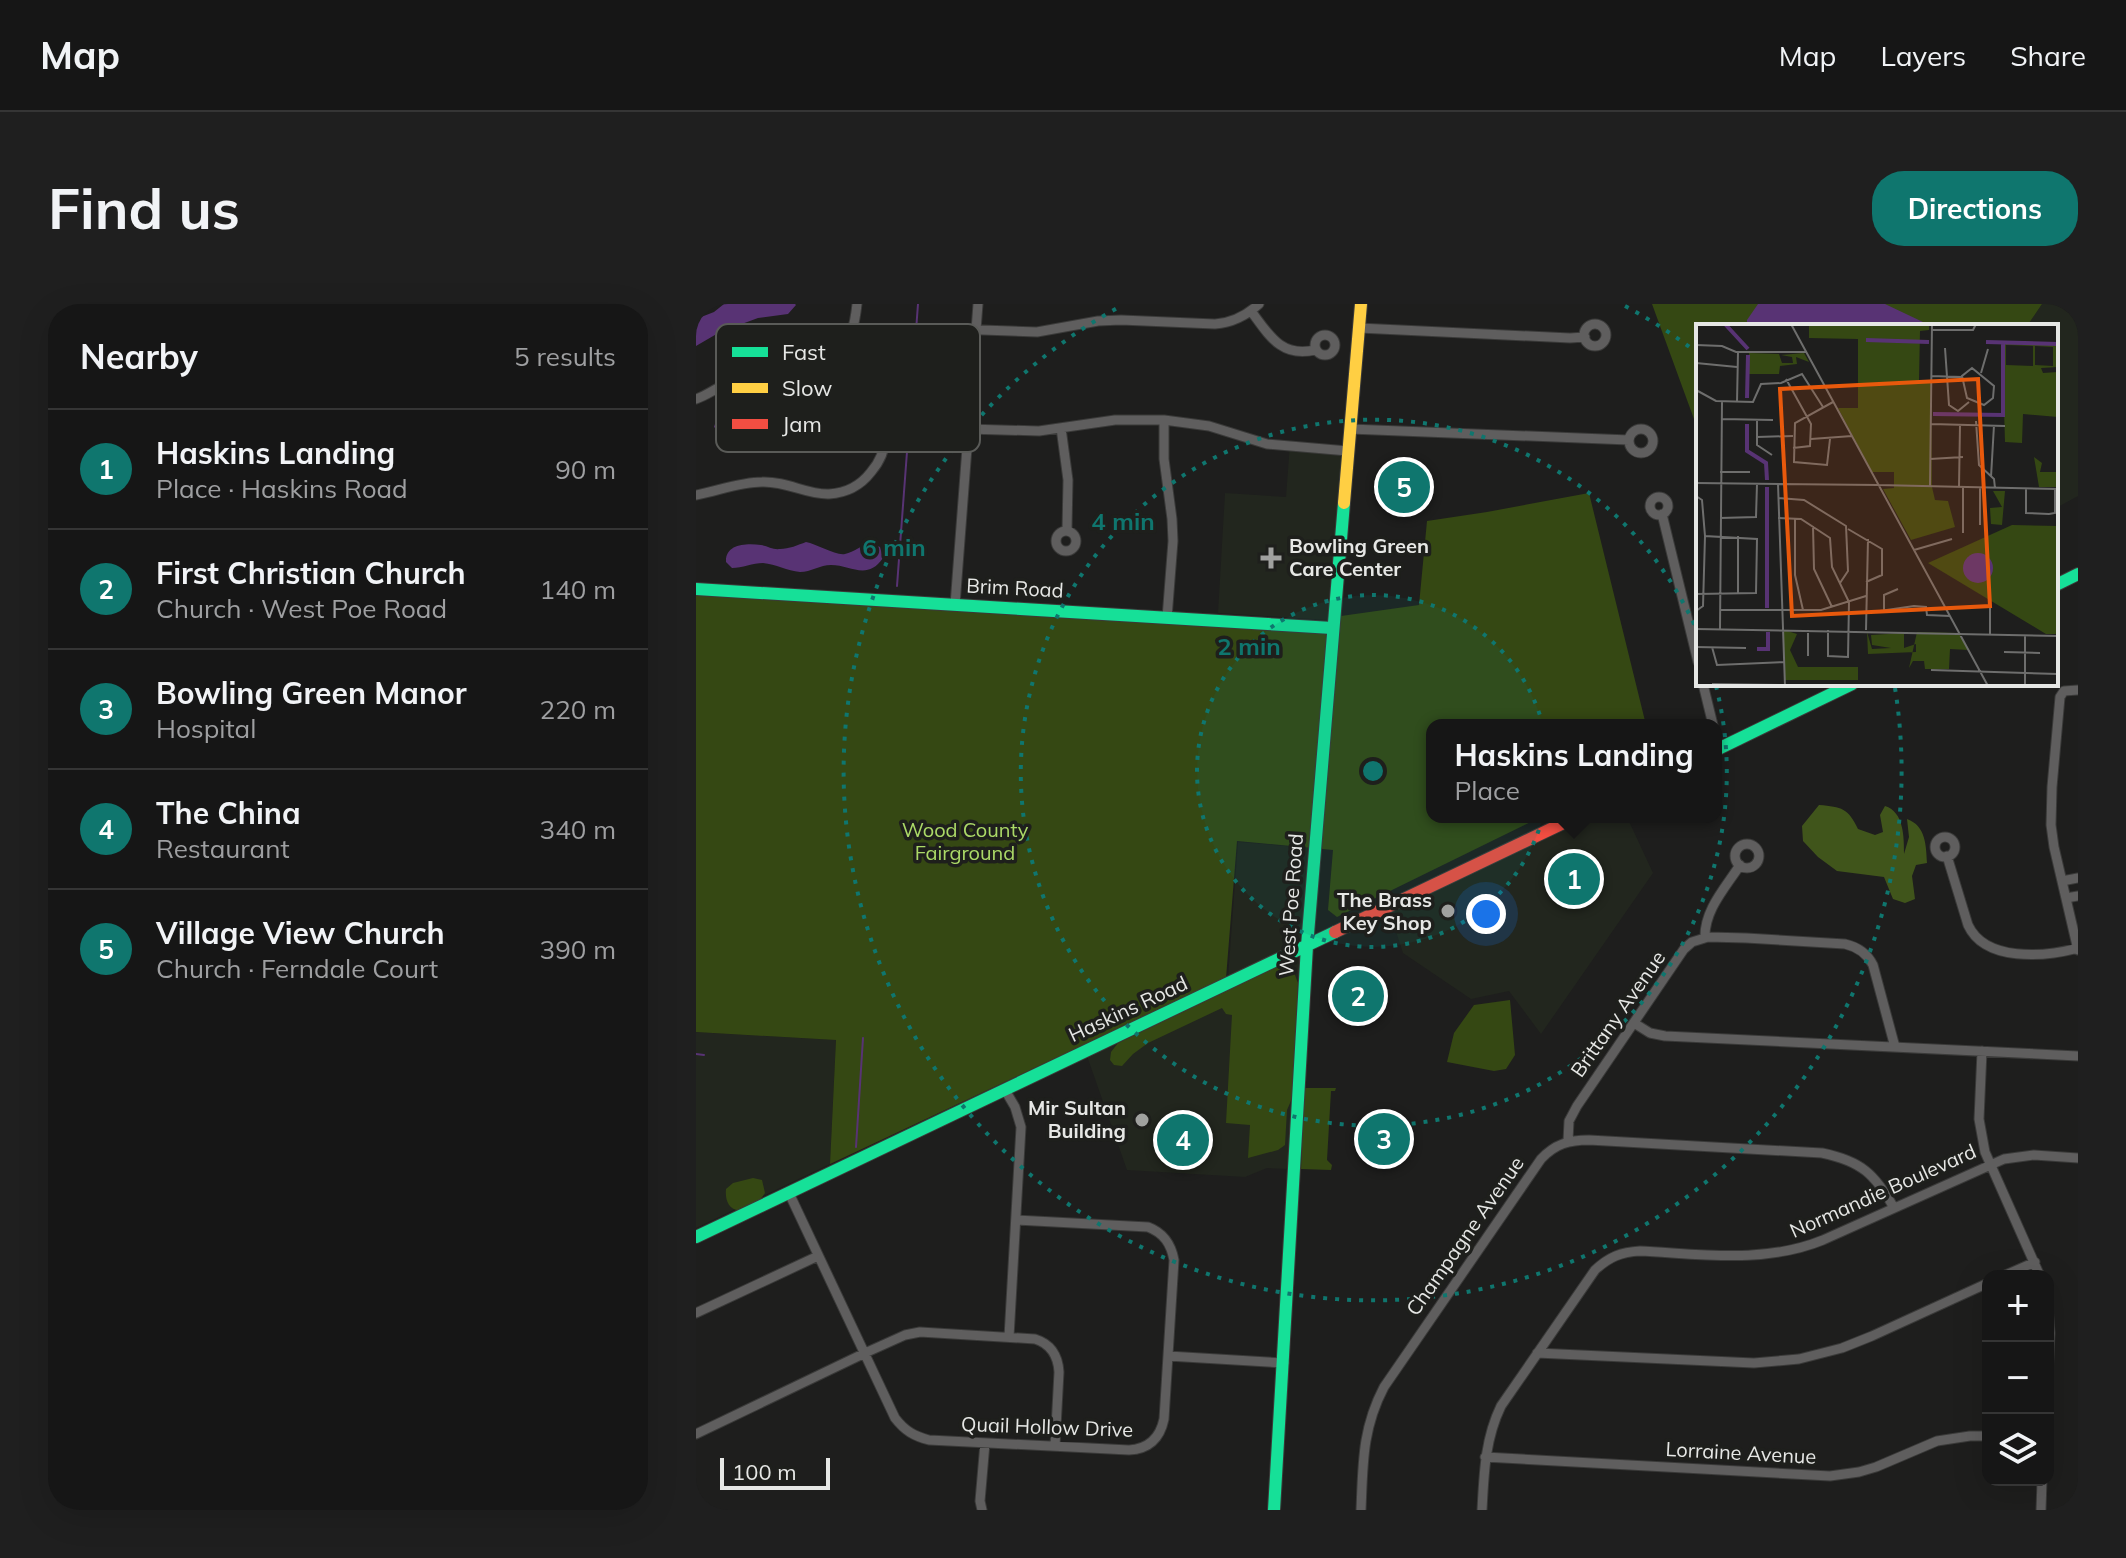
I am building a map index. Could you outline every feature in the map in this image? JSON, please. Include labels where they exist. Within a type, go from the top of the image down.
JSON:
[{"type":"main road","name":"West Poe Road","points":[[1274,1510],[1307,946],[1361,304]]},
{"type":"main road","points":[[2058,584],[2078,574]]},
{"type":"main road","name":"Brim Road","points":[[696,589],[1332,628]]},
{"type":"main road","points":[[1722,743],[1848,686]]},
{"type":"main road","name":"Haskins Road","points":[[696,1237],[1563,823]]},
{"type":"street","points":[[853,324],[857,304]]},
{"type":"street","points":[[976,324],[978,304]]},
{"type":"street","points":[[980,330],[1037,332],[1121,320],[1215,324],[1229,322],[1255,308],[1278,345],[1290,350],[1315,350]]},
{"type":"street","points":[[1359,328],[1585,337]]},
{"type":"street","points":[[696,399],[716,390]]},
{"type":"street","points":[[980,430],[1022,432],[1115,420],[1164,420],[1209,426],[1284,447],[1348,451]]},
{"type":"street","points":[[1164,420],[1164,459],[1173,541],[1167,618]]},
{"type":"street","points":[[1061,428],[1068,480],[1067,530]]},
{"type":"street","points":[[1350,429],[1629,440]]},
{"type":"street","points":[[696,495],[746,483],[769,482],[832,494],[849,490],[865,479],[873,471],[882,452]]},
{"type":"street","points":[[955,605],[966,452]]},
{"type":"street","points":[[1662,514],[1696,654]]},
{"type":"street","points":[[1703,686],[1712,719]]},
{"type":"street","points":[[1947,856],[1968,925],[1982,944],[1998,951],[2036,954],[2078,949],[2054,847],[2051,809],[2059,700],[2064,691],[2078,690]]},
{"type":"street","points":[[1740,865],[1709,913],[1705,938],[1845,944],[1860,950],[1870,959],[1875,970],[1895,1047]]},
{"type":"street","points":[[2062,881],[2078,878]]},
{"type":"street","points":[[2066,898],[2078,896]]},
{"type":"street","name":"Brittany Avenue","points":[[1568,1141],[1567,1126],[1571,1116],[1684,949],[1692,942],[1705,938]]},
{"type":"street","points":[[1634,1023],[1650,1033],[1665,1036],[2078,1056]]},
{"type":"street","points":[[1982,1051],[1981,1135],[1990,1164],[2038,1270]]},
{"type":"street","points":[[1005,1090],[1015,1107],[1021,1127],[1009,1337]]},
{"type":"street","points":[[1568,1141],[1831,1154],[1868,1171],[1883,1187],[1894,1208]]},
{"type":"street","name":"Champagne Avenue","points":[[1361,1510],[1367,1428],[1384,1387],[1541,1159],[1568,1141]]},
{"type":"street","name":"Normandie Boulevard","points":[[1482,1510],[1485,1457],[1490,1431],[1498,1414],[1537,1353],[1603,1262],[1617,1254],[1640,1251],[1770,1255],[1807,1246],[2004,1159],[2024,1156],[2078,1158]]},
{"type":"street","name":"Quail Hollow Drive","points":[[789,1193],[895,1418],[904,1429],[929,1440],[1129,1450],[1151,1444],[1163,1425],[1174,1260],[1170,1246],[1163,1236],[1148,1227],[1016,1220]]},
{"type":"street","points":[[696,1313],[818,1256]]},
{"type":"street","points":[[2017,1270],[2035,1262]]},
{"type":"street","points":[[1537,1353],[1754,1363],[1799,1359],[1827,1353],[1860,1340],[1982,1286]]},
{"type":"street","points":[[696,1434],[865,1353],[905,1335],[920,1332],[1040,1340],[1049,1347],[1058,1361],[1059,1372],[1055,1446]]},
{"type":"street","points":[[1168,1356],[1284,1363]]},
{"type":"street","name":"Lorraine Avenue","points":[[1485,1457],[1830,1476],[1876,1467],[1937,1441],[1982,1436]]},
{"type":"street","points":[[982,1510],[980,1501],[985,1443]]},
{"type":"street","points":[[2041,1510],[2042,1486]]},
{"type":"shaded area","points":[[724,304],[796,305],[788,314],[758,318],[742,324],[716,324],[716,334],[696,346],[696,319]]},
{"type":"shaded area","points":[[1758,304],[1885,304],[1924,324],[1747,324]]},
{"type":"shaded area","points":[[2042,304],[2078,304],[2078,496],[2058,507],[2058,324],[2028,324]]},
{"type":"shaded area","points":[[1290,443],[1344,446],[1327,620],[1218,613],[1225,493],[1286,497]]},
{"type":"shaded area","points":[[806,542],[841,554],[870,543],[880,547],[883,558],[871,569],[831,565],[800,572],[763,563],[732,568],[726,562],[729,551],[738,546],[755,544],[783,549]]},
{"type":"shaded area","points":[[1572,823],[1630,823],[1653,873],[1541,1034],[1509,991],[1471,999],[1403,953],[1389,910]]},
{"type":"shaded area","points":[[1238,842],[1309,848],[1302,935],[1293,947],[1228,978]]},
{"type":"shaded area","points":[[1304,951],[1288,1169],[1267,1168],[1245,1177],[1127,1170],[1087,1056]]},
{"type":"shaded area","points":[[696,1032],[836,1040],[830,1164],[696,1228]]},
{"type":"green space","points":[[1652,304],[2042,304],[2028,324],[1696,324],[1696,425]]},
{"type":"green space","name":"Wood County Fairground","points":[[1589,493],[1645,719],[1426,719],[1426,823],[1529,823],[1337,917],[1328,910],[1333,850],[1237,841],[1226,978],[830,1164],[836,1040],[696,1032],[696,589],[1332,628],[1341,616],[1419,605],[1427,521]]},
{"type":"green space","points":[[1819,805],[1843,810],[1858,829],[1875,835],[1883,832],[1880,815],[1885,806],[1891,809],[1902,826],[1904,854],[1909,837],[1907,819],[1918,826],[1924,837],[1927,863],[1916,865],[1912,876],[1915,899],[1905,903],[1893,899],[1884,877],[1837,871],[1818,857],[1803,841],[1802,826]]},
{"type":"green space","points":[[1278,966],[1292,967],[1298,983],[1293,1096],[1287,1110],[1285,1145],[1278,1150],[1248,1158],[1250,1125],[1226,1123],[1232,1015],[1226,1014],[1222,1008],[1148,1043],[1122,1066],[1114,1065],[1110,1060],[1111,1052],[1118,1043]]},
{"type":"green space","points":[[1510,1000],[1515,1055],[1506,1069],[1494,1071],[1447,1062],[1454,1033],[1474,1005]]},
{"type":"green space","points":[[1304,1088],[1336,1088],[1331,1091],[1327,1160],[1332,1165],[1331,1170],[1301,1169]]},
{"type":"green space","points":[[753,1178],[762,1180],[765,1193],[760,1200],[740,1211],[730,1206],[726,1189],[733,1183]]},
{"type":"waterway","points":[[917,324],[918,304]]},
{"type":"waterway","points":[[897,586],[907,452]]},
{"type":"waterway","points":[[856,1147],[863,1038]]},
{"type":"waterway","points":[[696,1054],[704,1055]]},
{"type":"traffic: fast","points":[[1274,1510],[1307,946],[1344,503]]},
{"type":"traffic: fast","points":[[2058,584],[2078,574]]},
{"type":"traffic: fast","points":[[696,589],[1332,628]]},
{"type":"traffic: fast","points":[[1722,747],[1848,686]]},
{"type":"traffic: fast","points":[[696,1237],[1335,932]]},
{"type":"traffic: slow","points":[[1344,503],[1361,304]]},
{"type":"traffic: jam","points":[[1335,932],[1563,823]]},
{"type":"place","name":"Village View Church","points":[[1404,487]]},
{"type":"place","name":"Bowling Green Care Center","points":[[1271,558]]},
{"type":"place","name":"Haskins Landing","points":[[1574,879]]},
{"type":"place","name":"The Brass Key Shop","points":[[1448,911]]},
{"type":"place","name":"First Christian Church","points":[[1358,996]]},
{"type":"place","name":"Mir Sultan Building","points":[[1142,1120]]},
{"type":"place","name":"Bowling Green Manor","points":[[1384,1139]]},
{"type":"place","name":"The China","points":[[1183,1140]]}]
